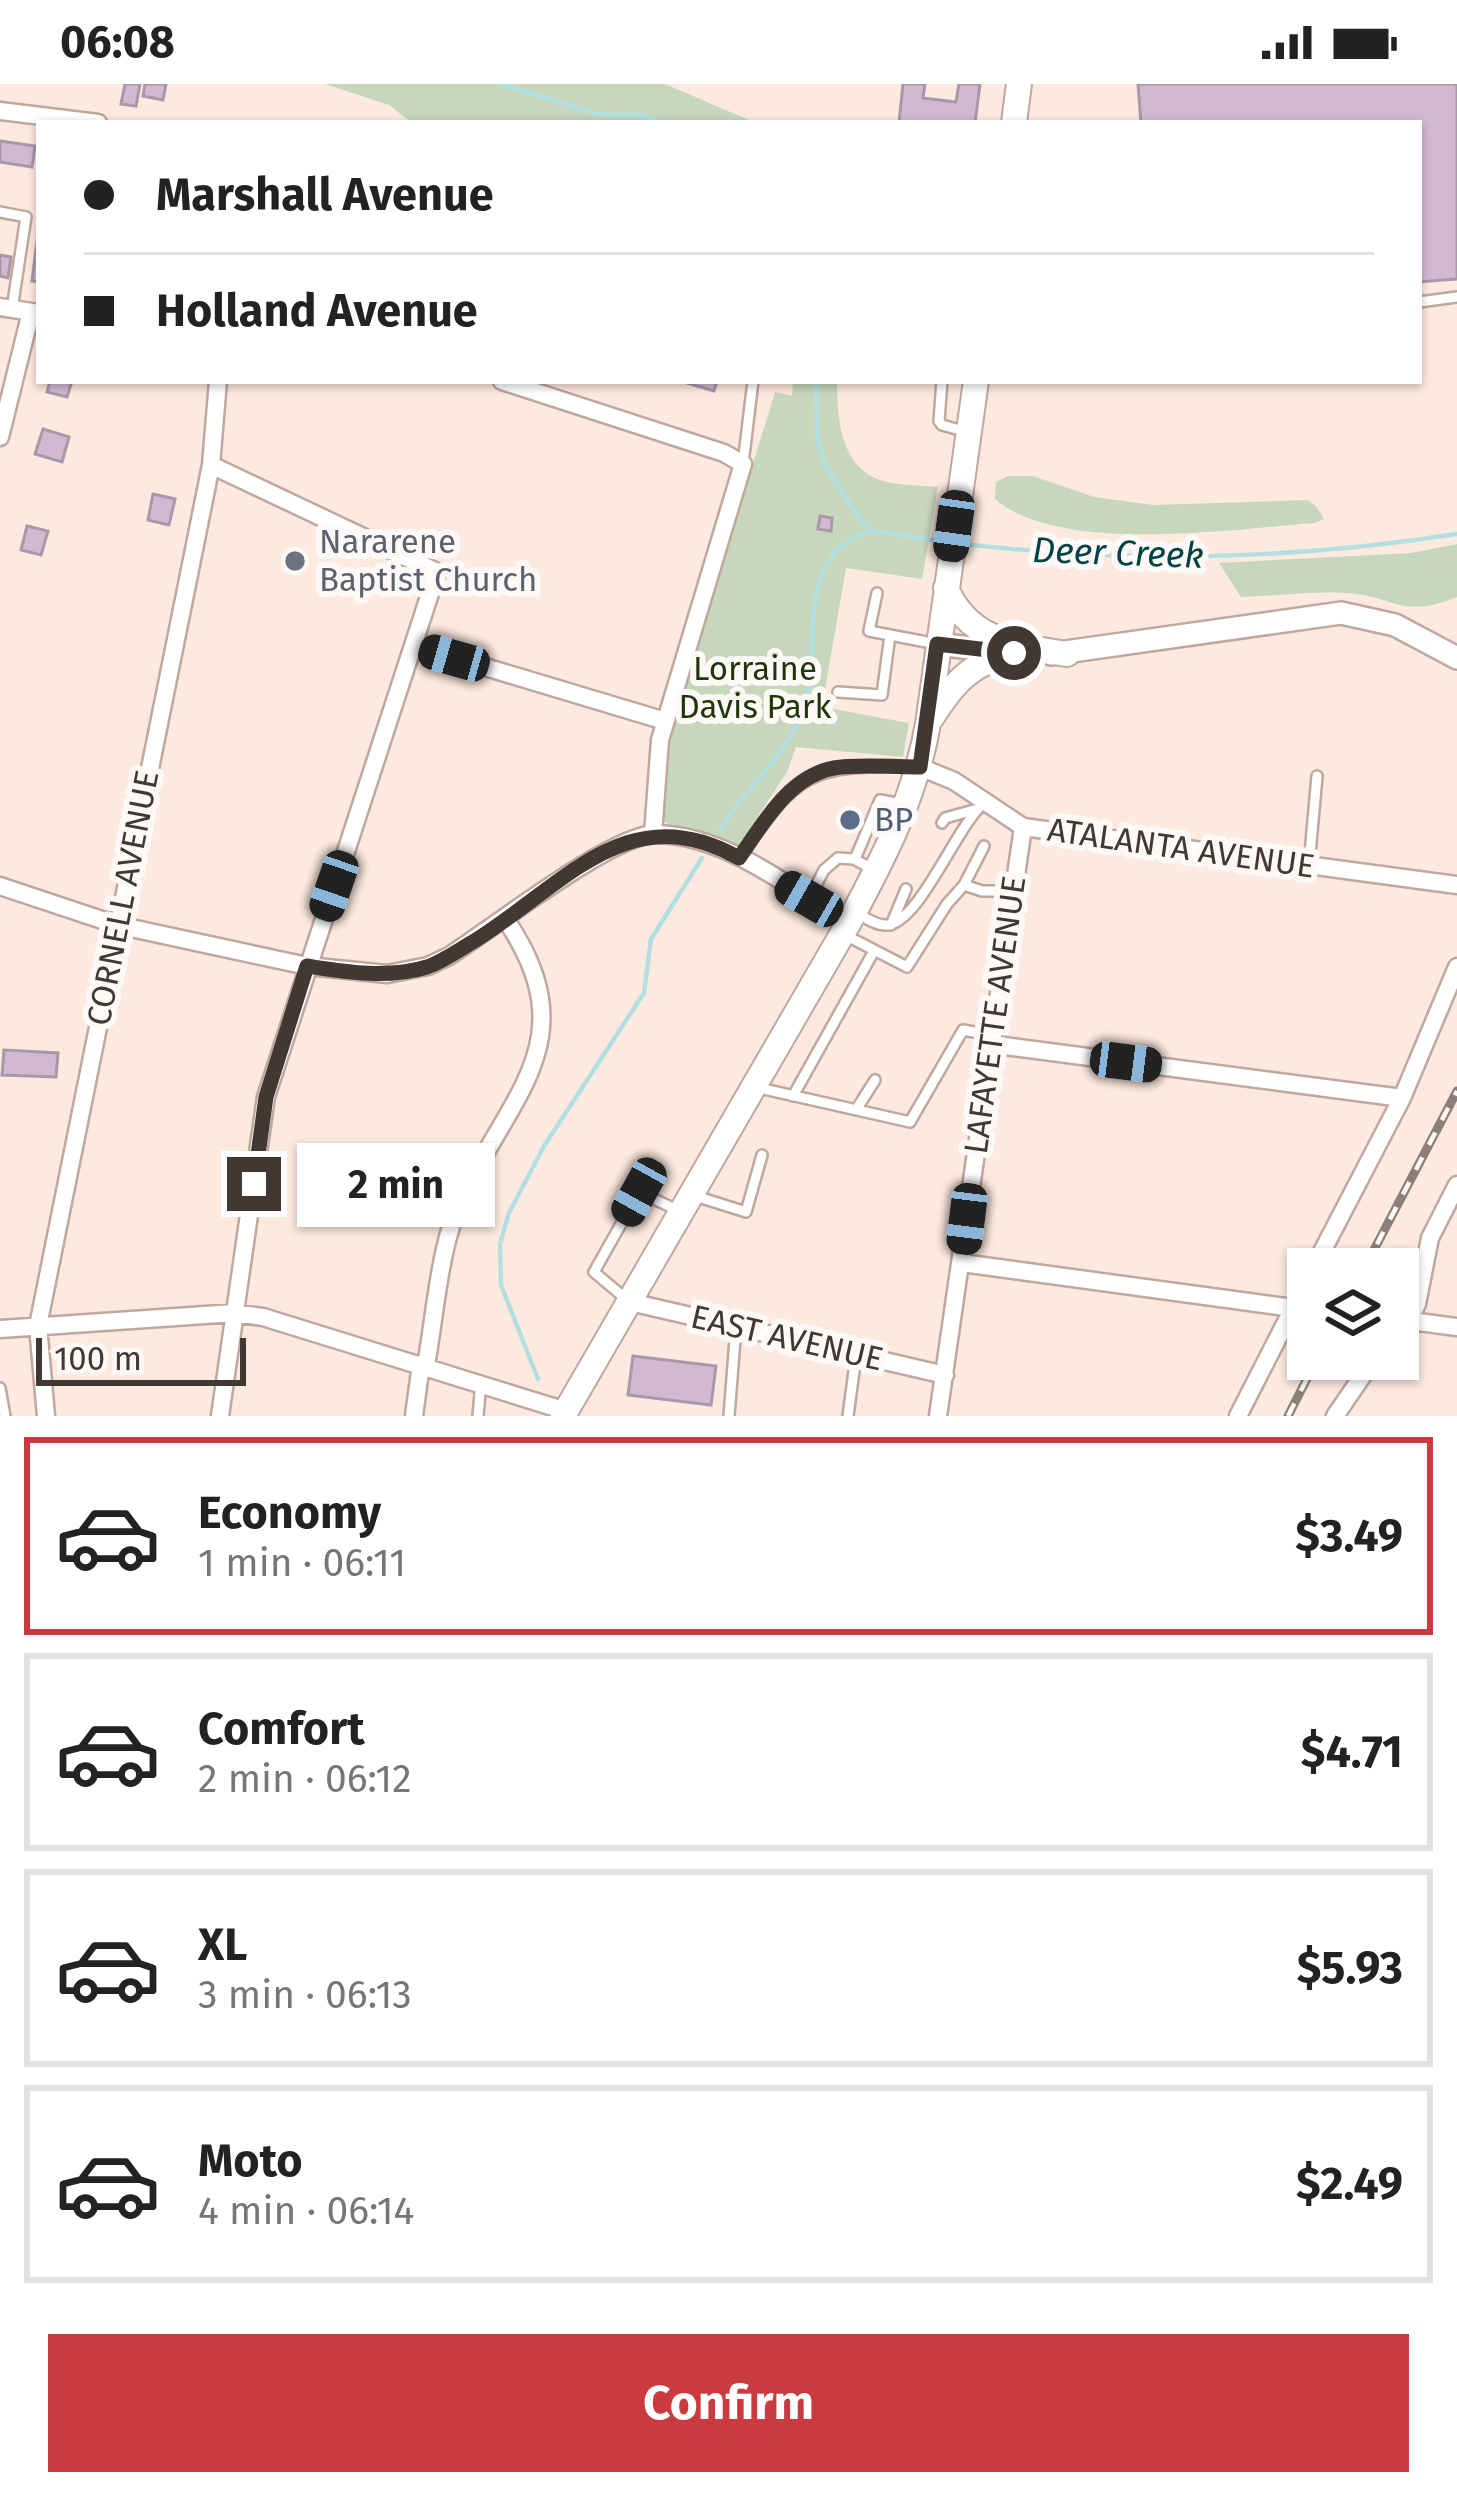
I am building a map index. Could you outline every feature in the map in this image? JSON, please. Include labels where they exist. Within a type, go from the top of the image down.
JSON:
[{"type":"main road","points":[[1014,120],[1019,84]]},
{"type":"main road","points":[[564,1413],[848,923],[866,865],[907,806],[928,724],[976,384]]},
{"type":"main road","points":[[947,578],[952,602],[978,632],[1018,646],[1067,654]]},
{"type":"main road","points":[[928,724],[966,671],[990,658],[1014,653]]},
{"type":"street","points":[[0,111],[74,120]]},
{"type":"street","points":[[0,437],[21,310]]},
{"type":"street","name":"CORNELL AVENUE","points":[[46,1416],[38,1326],[211,465],[218,384]]},
{"type":"street","points":[[513,384],[724,453],[743,464],[665,721],[655,764],[653,834]]},
{"type":"street","points":[[211,465],[437,572],[266,1097],[220,1416]]},
{"type":"street","points":[[937,644],[1067,654],[1341,613],[1382,620],[1457,658]]},
{"type":"street","points":[[415,646],[665,721]]},
{"type":"street","name":"ATALANTA AVENUE","points":[[920,767],[954,781],[980,806],[1023,827],[1457,885]]},
{"type":"street","name":"LAFAYETTE AVENUE","points":[[938,1416],[1023,827]]},
{"type":"street","points":[[0,886],[117,925],[307,966],[387,974],[428,966],[506,920],[603,852],[653,834],[698,840],[739,858],[848,923]]},
{"type":"street","points":[[414,1416],[453,1220],[540,1043],[543,1015],[538,976],[506,920]]},
{"type":"street","points":[[1324,1248],[1402,1098],[1457,967]]},
{"type":"street","points":[[989,1040],[1402,1098]]},
{"type":"street","points":[[1419,1297],[1425,1252],[1457,1185]]},
{"type":"street","points":[[962,1263],[1287,1307]]},
{"type":"street","name":"EAST AVENUE","points":[[630,1302],[945,1375]]},
{"type":"street","points":[[0,1329],[234,1313],[263,1317],[481,1382],[564,1413]]},
{"type":"street","points":[[1238,1416],[1287,1320]]},
{"type":"street","points":[[1419,1322],[1457,1327]]},
{"type":"street","points":[[1335,1416],[1360,1380]]},
{"type":"lane","points":[[0,212],[26,217],[21,310]]},
{"type":"lane","points":[[1422,302],[1457,298]]},
{"type":"lane","points":[[743,464],[753,384]]},
{"type":"lane","points":[[942,384],[937,416],[941,425],[968,432]]},
{"type":"lane","points":[[877,593],[869,631],[937,644]]},
{"type":"lane","points":[[838,692],[882,695],[890,634]]},
{"type":"lane","points":[[739,858],[776,806],[806,780],[834,768],[920,767]]},
{"type":"lane","points":[[1309,866],[1317,776]]},
{"type":"lane","points":[[941,823],[980,806]]},
{"type":"lane","points":[[848,923],[891,926],[913,908],[980,806]]},
{"type":"lane","points":[[848,923],[874,951],[907,967],[964,885],[984,846]]},
{"type":"lane","points":[[809,899],[824,870],[838,858],[866,865]]},
{"type":"lane","points":[[964,885],[982,891],[1012,891]]},
{"type":"lane","points":[[891,926],[906,889]]},
{"type":"lane","points":[[794,1096],[874,951]]},
{"type":"lane","points":[[754,1087],[910,1122],[963,1030],[989,1040]]},
{"type":"lane","points":[[856,1109],[875,1080]]},
{"type":"lane","points":[[630,1302],[594,1272],[639,1192],[746,1212],[762,1155]]},
{"type":"lane","points":[[729,1416],[736,1327]]},
{"type":"lane","points":[[848,1416],[856,1354]]},
{"type":"lane","points":[[478,1416],[481,1382]]},
{"type":"lane","points":[[0,1388],[5,1416]]},
{"type":"green space","points":[[325,84],[665,84],[749,120],[408,120],[389,105]]},
{"type":"green space","name":"Lorraine Davis Park","points":[[793,384],[837,384],[844,439],[856,464],[880,480],[938,487],[922,579],[846,568],[822,707],[909,723],[903,757],[796,747],[787,772],[737,848],[662,820],[664,754],[775,392],[792,396]]},
{"type":"green space","points":[[1008,476],[1033,476],[1094,497],[1153,505],[1307,500],[1324,519],[1239,530],[1103,533],[1024,516],[995,499],[996,482]]},
{"type":"green space","points":[[1457,544],[1457,597],[1423,606],[1346,593],[1241,597],[1219,563],[1411,553]]},
{"type":"building","points":[[125,84],[140,84],[136,106],[121,104]]},
{"type":"building","points":[[145,84],[166,84],[163,100],[143,96]]},
{"type":"building","points":[[903,84],[925,84],[923,98],[956,102],[959,84],[980,84],[975,120],[899,120]]},
{"type":"building","points":[[1138,84],[1457,84],[1457,279],[1422,282],[1422,120],[1141,120]]},
{"type":"building","points":[[0,141],[35,146],[32,167],[0,162]]},
{"type":"building","points":[[0,255],[11,257],[8,278],[0,276]]},
{"type":"building","points":[[49,384],[71,384],[67,397],[47,392]]},
{"type":"building","points":[[690,384],[716,384],[714,391]]},
{"type":"building","points":[[43,429],[69,437],[62,462],[35,454]]},
{"type":"building","points":[[153,494],[175,499],[169,525],[148,520]]},
{"type":"building","points":[[820,516],[832,518],[831,531],[818,529]]},
{"type":"building","points":[[27,526],[48,531],[41,555],[21,550]]},
{"type":"building","points":[[4,1050],[58,1053],[56,1077],[2,1075]]},
{"type":"building","points":[[633,1356],[716,1366],[711,1405],[628,1395]]},
{"type":"waterway","name":"Deer Creek","points":[[500,84],[601,115],[642,115],[655,120]]},
{"type":"waterway","name":"Deer Creek","points":[[816,384],[817,437],[826,467],[859,518],[874,531],[945,542]]},
{"type":"waterway","points":[[720,830],[784,747],[801,716],[808,692],[814,609],[829,561],[846,543],[872,531]]},
{"type":"waterway","name":"Deer Creek","points":[[963,544],[1088,554],[1210,556],[1333,549],[1457,534]]},
{"type":"waterway","points":[[538,1379],[501,1285],[500,1244],[509,1213],[544,1146],[644,993],[651,939],[702,858]]},
{"type":"railway","points":[[1375,1248],[1457,1091]]},
{"type":"railway","points":[[1288,1416],[1306,1380]]},
{"type":"place","name":"Nararene Baptist Church","points":[[295,561]]},
{"type":"place","name":"BP","points":[[850,820]]},
{"type":"route","points":[[254,1184],[266,1097],[307,966],[387,974],[428,966],[624,841],[653,834],[698,840],[739,858],[776,806],[806,780],[834,768],[920,767],[937,644],[1014,653]]}]
